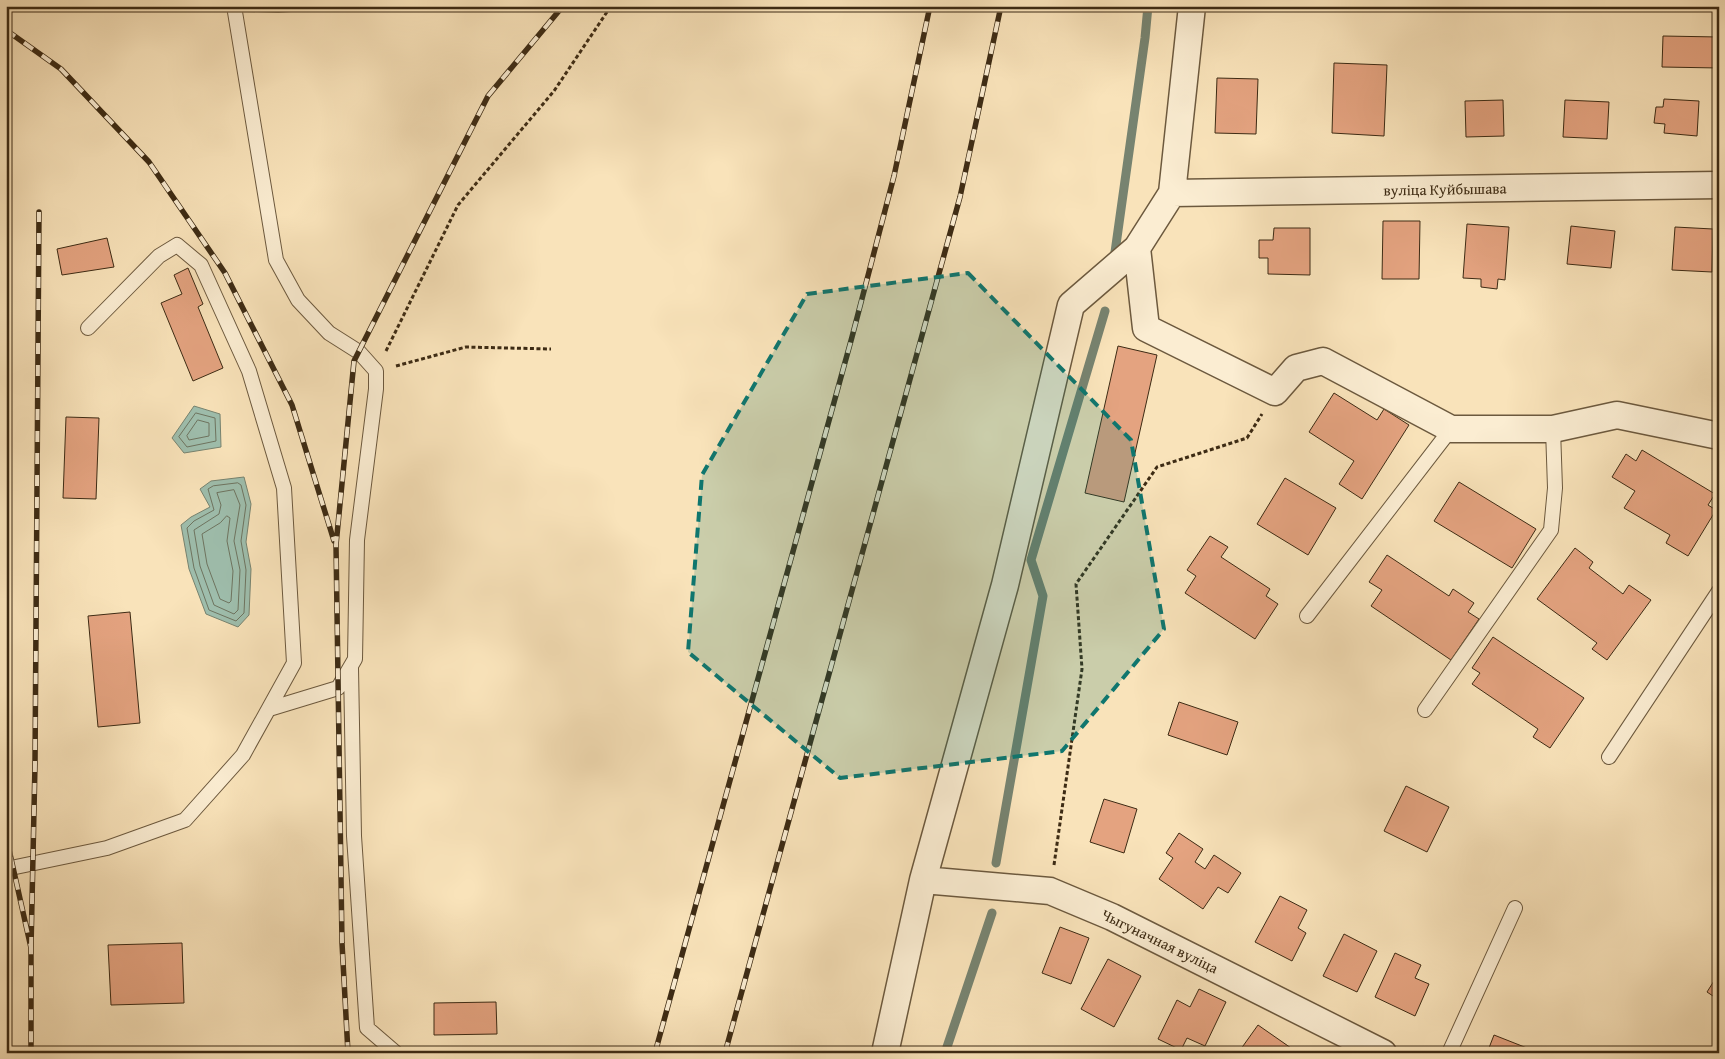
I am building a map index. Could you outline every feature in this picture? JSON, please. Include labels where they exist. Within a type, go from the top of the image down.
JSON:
[{"type":"street","points":[[884,1053],[923,880],[1005,585],[1071,305],[1137,248],[1172,193],[1192,6]]},
{"type":"street","name":"вуліца Куйбышава","points":[[1172,193],[1719,185]]},
{"type":"street","points":[[1137,248],[1146,328],[1275,392],[1296,368],[1323,361],[1451,429],[1553,429],[1617,415],[1719,436]]},
{"type":"street","name":"Чыгуначная вуліца","points":[[923,880],[1050,891],[1112,917],[1383,1053]]},
{"type":"lane","points":[[234,6],[276,260],[298,300],[329,333],[359,352],[376,371],[376,389],[357,540],[355,659],[338,688],[269,709]]},
{"type":"lane","points":[[6,869],[107,848],[185,820],[243,755],[294,663],[284,488],[249,371],[201,265],[177,245],[159,256],[88,328]]},
{"type":"lane","points":[[1307,616],[1451,429]]},
{"type":"lane","points":[[1425,710],[1551,530],[1555,488],[1553,429]]},
{"type":"lane","points":[[1609,757],[1719,591]]},
{"type":"lane","points":[[351,667],[354,836],[367,1028],[396,1053]]},
{"type":"lane","points":[[1449,1053],[1515,908]]},
{"type":"path","points":[[376,371],[458,205],[554,91],[611,6]]},
{"type":"path","points":[[376,371],[466,347],[551,349]]},
{"type":"path","points":[[1050,891],[1082,669],[1076,584],[1157,467],[1247,438],[1275,392]]},
{"type":"highlighted area","points":[[968,273],[1131,440],[1164,629],[1062,751],[840,778],[688,652],[702,475],[807,294]]},
{"type":"water","points":[[194,406],[220,414],[221,447],[184,453],[172,438]]},
{"type":"water","points":[[244,477],[251,504],[246,542],[251,569],[249,615],[238,627],[206,614],[189,569],[181,525],[191,517],[210,507],[200,489],[211,481]]},
{"type":"building","points":[[1663,36],[1719,37],[1719,68],[1662,67]]},
{"type":"building","points":[[1334,63],[1387,65],[1384,136],[1332,133]]},
{"type":"building","points":[[1217,78],[1258,79],[1256,134],[1215,133]]},
{"type":"building","points":[[1664,99],[1699,101],[1697,136],[1664,133],[1665,124],[1654,123],[1656,107],[1663,107]]},
{"type":"building","points":[[1503,100],[1504,136],[1466,137],[1465,101]]},
{"type":"building","points":[[1565,100],[1609,102],[1607,139],[1563,137]]},
{"type":"building","points":[[1383,221],[1420,221],[1419,279],[1382,279]]},
{"type":"building","points":[[1467,224],[1509,227],[1505,280],[1498,279],[1497,289],[1481,287],[1481,279],[1463,278]]},
{"type":"building","points":[[1571,226],[1615,231],[1611,268],[1567,264]]},
{"type":"building","points":[[1675,227],[1713,229],[1712,272],[1672,270]]},
{"type":"building","points":[[1274,228],[1310,228],[1310,275],[1268,274],[1268,258],[1259,258],[1259,240],[1273,240]]},
{"type":"building","points":[[107,238],[114,267],[62,275],[57,249]]},
{"type":"building","points":[[188,268],[203,304],[198,307],[223,368],[193,381],[161,303],[182,294],[174,275]]},
{"type":"building","points":[[1118,346],[1157,355],[1124,502],[1085,493]]},
{"type":"building","points":[[1334,393],[1377,420],[1384,409],[1409,425],[1362,499],[1339,484],[1354,461],[1309,432]]},
{"type":"building","points":[[66,417],[99,418],[96,499],[63,498]]},
{"type":"building","points":[[1642,450],[1715,494],[1708,505],[1716,510],[1688,556],[1666,543],[1670,535],[1624,508],[1635,491],[1612,477],[1626,454],[1636,461]]},
{"type":"building","points":[[1285,478],[1336,508],[1308,555],[1257,524]]},
{"type":"building","points":[[1459,482],[1536,529],[1512,568],[1434,521]]},
{"type":"building","points":[[1210,536],[1228,547],[1221,557],[1270,589],[1266,596],[1278,604],[1255,639],[1185,593],[1196,576],[1187,570]]},
{"type":"building","points":[[1575,548],[1593,562],[1589,568],[1623,594],[1629,585],[1651,600],[1607,660],[1592,649],[1597,643],[1537,599]]},
{"type":"building","points":[[1387,555],[1449,596],[1453,589],[1474,603],[1468,612],[1479,619],[1451,660],[1371,606],[1382,590],[1369,582]]},
{"type":"building","points":[[130,612],[140,723],[98,727],[88,616]]},
{"type":"building","points":[[1493,637],[1584,698],[1550,748],[1533,737],[1538,729],[1472,684],[1480,673],[1472,668]]},
{"type":"building","points":[[1179,702],[1238,722],[1227,755],[1168,735]]},
{"type":"building","points":[[1406,786],[1449,807],[1427,852],[1384,831]]},
{"type":"building","points":[[1104,799],[1137,809],[1124,853],[1090,842]]},
{"type":"building","points":[[1179,833],[1203,849],[1195,862],[1205,869],[1214,855],[1241,873],[1228,893],[1218,887],[1203,909],[1159,879],[1173,858],[1166,853]]},
{"type":"building","points":[[1280,896],[1307,910],[1298,928],[1306,933],[1292,961],[1255,942]]},
{"type":"building","points":[[1060,927],[1089,938],[1071,984],[1042,973]]},
{"type":"building","points":[[1344,934],[1377,951],[1357,992],[1323,976]]},
{"type":"building","points":[[182,943],[184,1003],[111,1005],[108,945]]},
{"type":"building","points":[[1395,953],[1421,965],[1415,978],[1429,984],[1415,1016],[1375,997]]},
{"type":"building","points":[[1108,959],[1141,976],[1114,1027],[1081,1009]]},
{"type":"building","points":[[1719,973],[1719,1000],[1707,992]]},
{"type":"building","points":[[1199,989],[1226,1002],[1205,1046],[1187,1038],[1181,1050],[1158,1039],[1177,1000],[1190,1007]]},
{"type":"building","points":[[496,1002],[497,1034],[434,1035],[434,1003]]},
{"type":"building","points":[[1258,1025],[1291,1048],[1288,1053],[1238,1053]]},
{"type":"building","points":[[1494,1035],[1527,1048],[1526,1053],[1487,1053]]},
{"type":"building","points":[[496,1052],[496,1053],[435,1053]]},
{"type":"waterway","points":[[1115,252],[1148,6]]},
{"type":"waterway","points":[[996,863],[1043,596],[1031,560],[1105,311]]},
{"type":"waterway","points":[[945,1053],[992,913]]},
{"type":"railway","points":[[126,6],[278,10],[348,6]]},
{"type":"railway","points":[[348,1053],[342,943],[336,545],[354,361],[488,96],[563,6]]},
{"type":"railway","points":[[655,1053],[852,337],[894,176],[930,6]]},
{"type":"railway","points":[[725,1053],[960,197],[1001,6]]},
{"type":"railway","points":[[6,30],[61,69],[149,162],[225,273],[292,405],[334,541]]},
{"type":"railway","points":[[31,948],[35,764],[39,212]]},
{"type":"railway","points":[[6,836],[31,948],[31,1053]]}]
